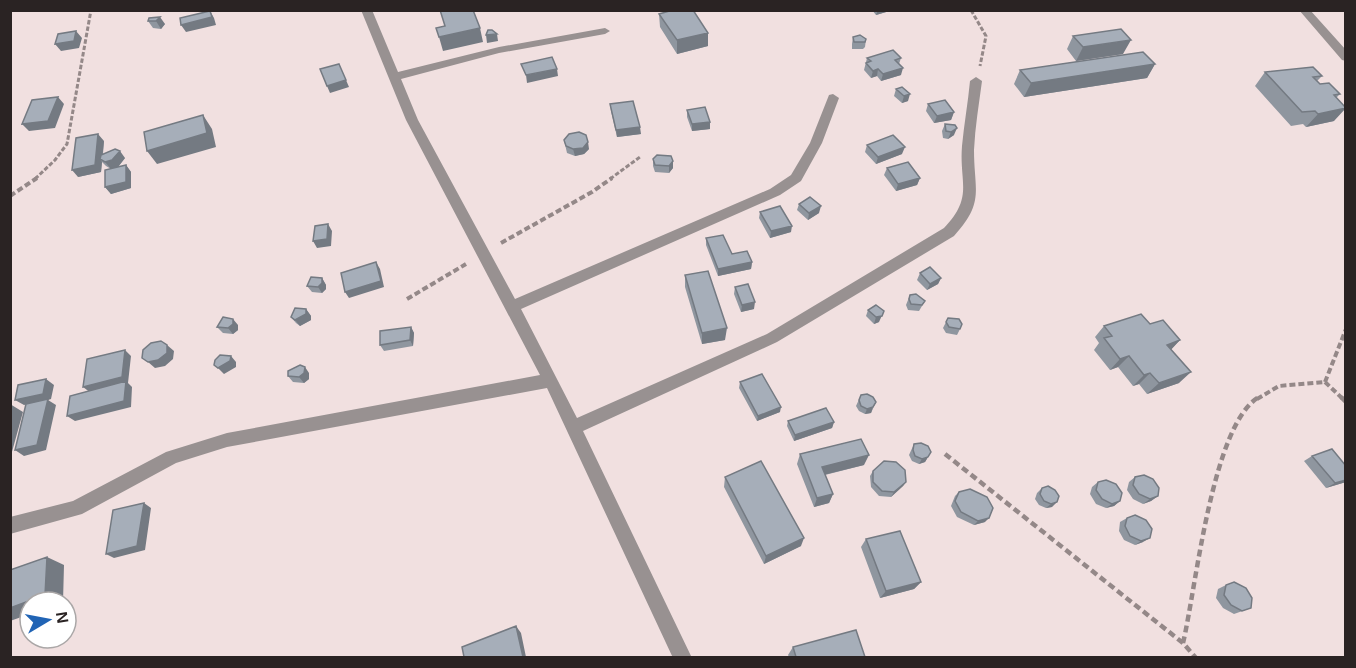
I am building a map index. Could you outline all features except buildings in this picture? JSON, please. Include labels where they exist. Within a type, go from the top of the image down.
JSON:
[{"type":"street","points":[[366,10],[412,120],[551,380],[683,657]]},
{"type":"street","points":[[1304,10],[1346,58]]},
{"type":"street","points":[[394,77],[499,50],[605,31]]},
{"type":"street","points":[[574,427],[772,338],[949,232],[964,216],[970,194],[968,149],[976,81]]},
{"type":"street","points":[[513,306],[775,192],[796,178],[816,143],[833,98]]},
{"type":"street","points":[[10,526],[76,508],[172,457],[227,440],[551,380]]},
{"type":"path","points":[[10,196],[39,178],[56,162],[67,144],[92,10]]},
{"type":"path","points":[[971,10],[986,28],[988,37],[976,81]]},
{"type":"path","points":[[407,299],[592,192],[640,157]]},
{"type":"path","points":[[1325,382],[1346,329]]},
{"type":"path","points":[[1183,643],[1193,602],[1210,496],[1235,426],[1251,402],[1279,386],[1325,382],[1346,402]]},
{"type":"path","points":[[945,454],[1183,643],[1196,657]]}]
